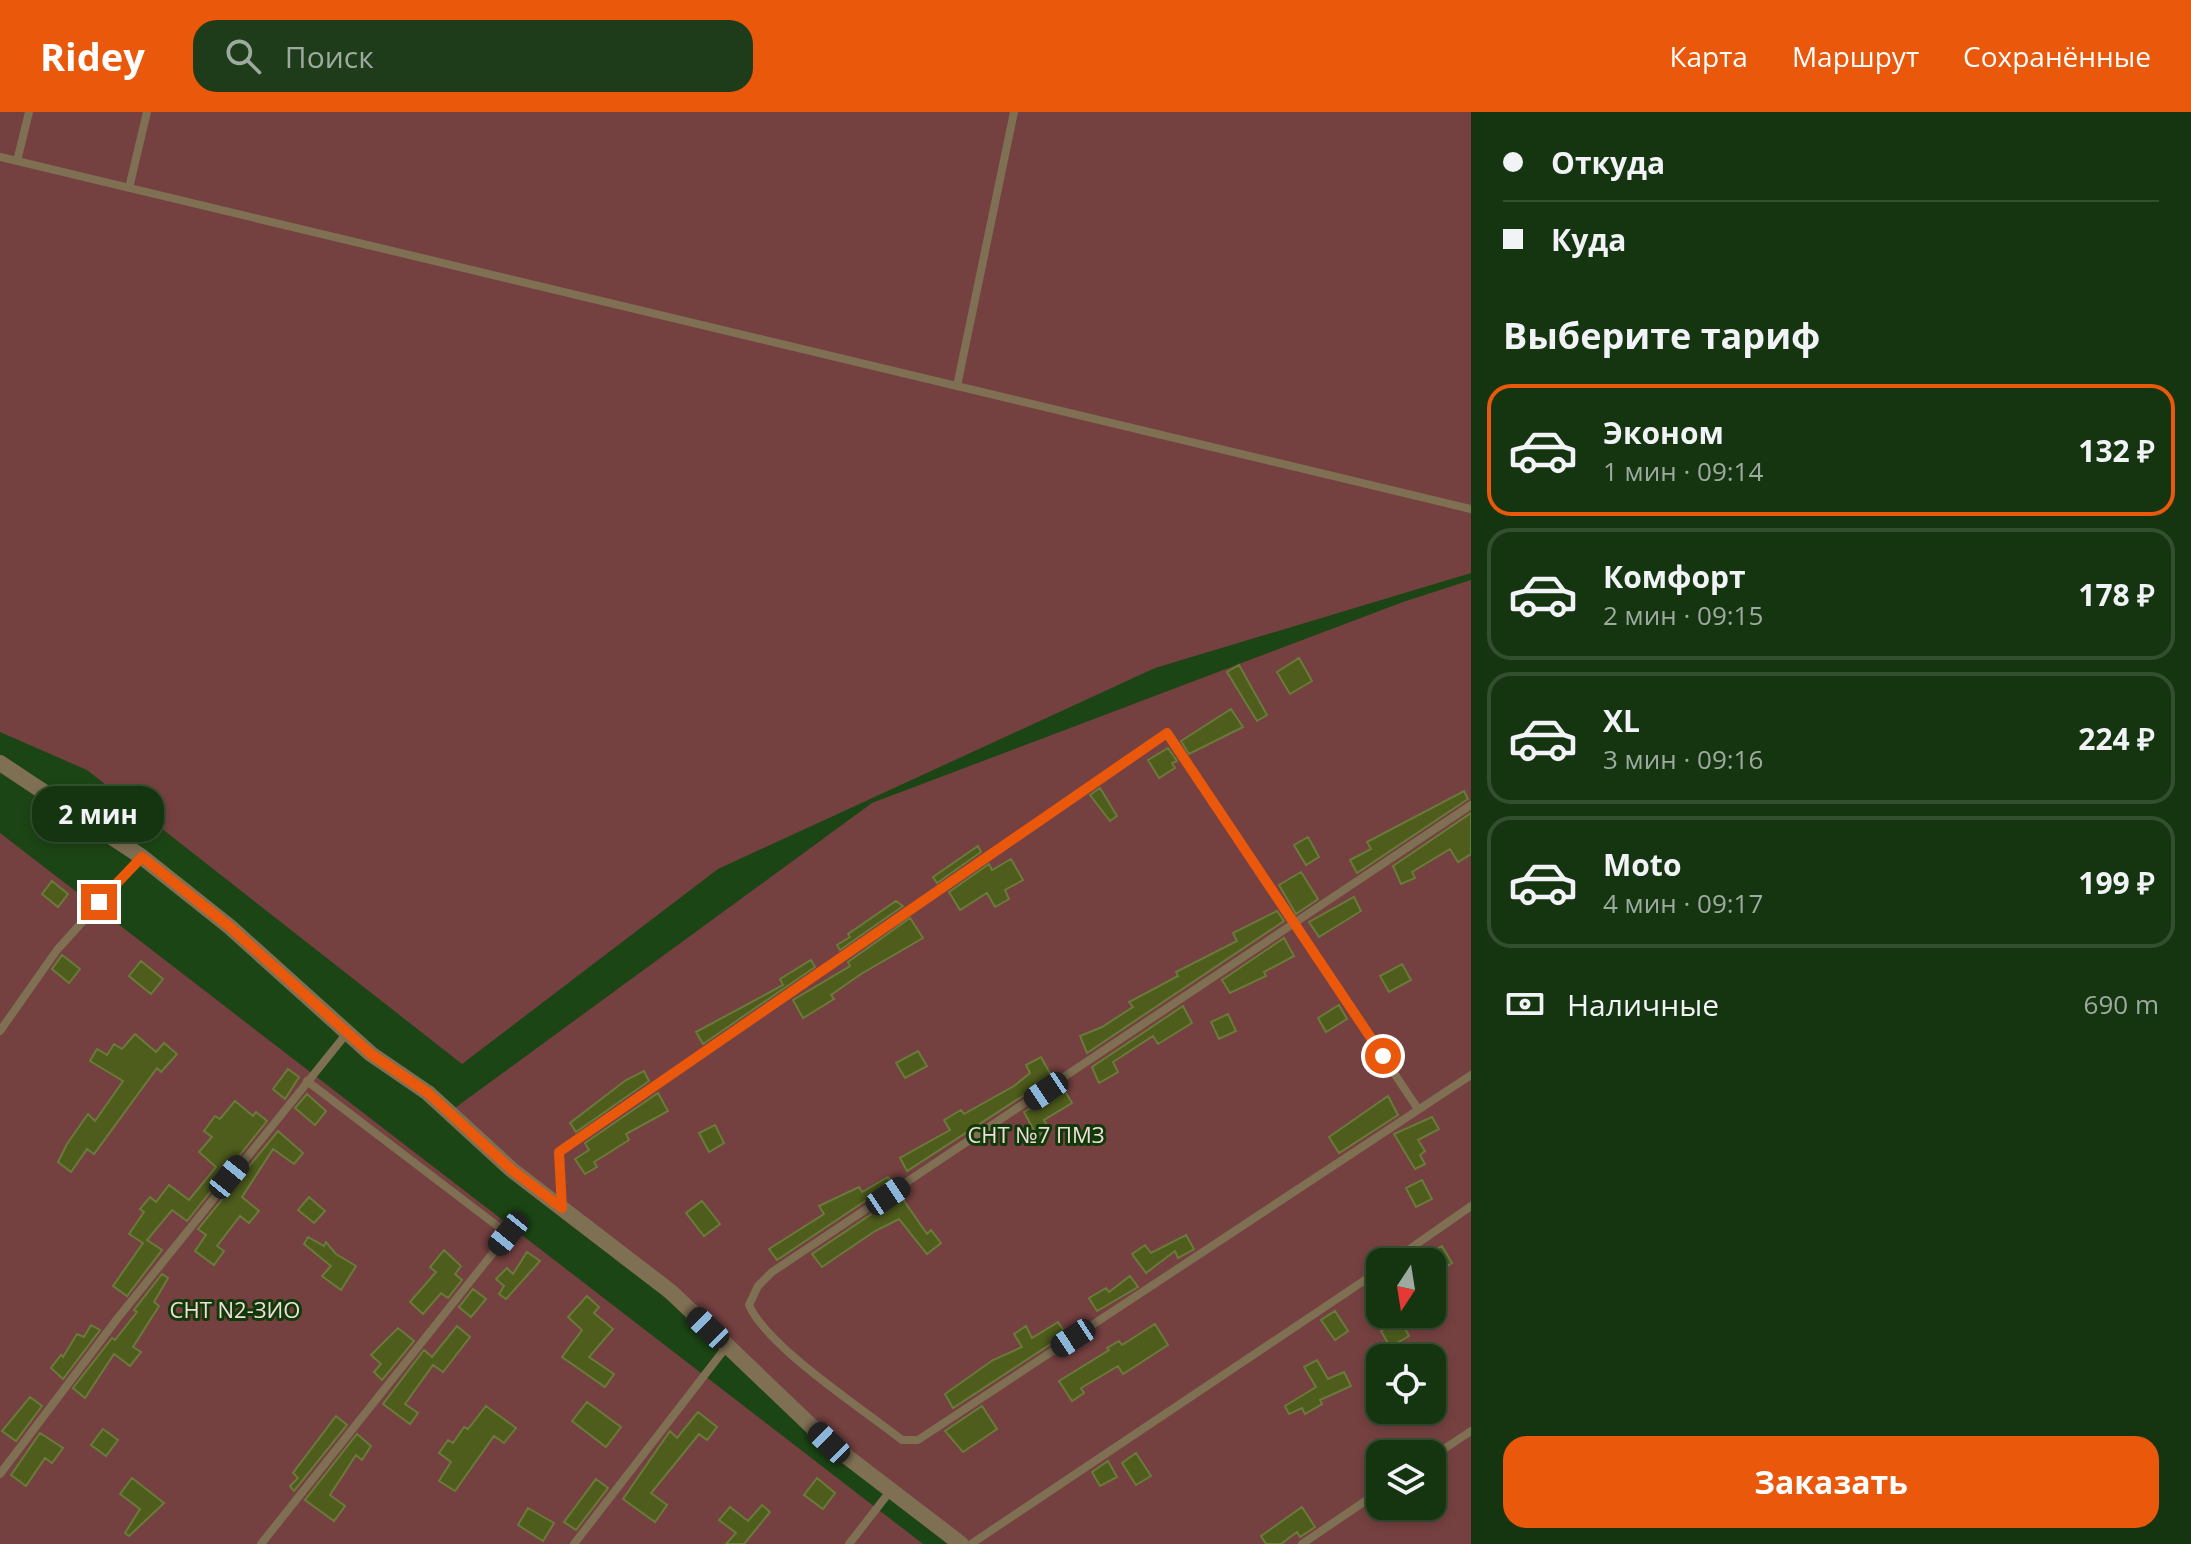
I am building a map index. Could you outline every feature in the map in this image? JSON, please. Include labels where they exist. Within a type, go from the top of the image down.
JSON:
[{"type":"street","points":[[0,763],[142,857],[230,927],[371,1054],[428,1093],[512,1170],[671,1292],[829,1443],[961,1544]]},
{"type":"lane","points":[[17,161],[29,112]]},
{"type":"lane","points":[[129,188],[147,112]]},
{"type":"lane","points":[[957,386],[1014,112]]},
{"type":"lane","points":[[0,157],[1471,509]]},
{"type":"lane","points":[[562,1208],[559,1152],[1167,733],[1418,1109]]},
{"type":"lane","points":[[1471,805],[772,1272],[758,1286],[749,1305],[756,1321],[902,1440],[918,1440],[1471,1075]]},
{"type":"lane","points":[[0,1031],[57,950],[142,857]]},
{"type":"lane","points":[[0,1474],[117,1319],[347,1033]]},
{"type":"lane","points":[[261,1544],[508,1234],[307,1081]]},
{"type":"lane","points":[[1411,1248],[1471,1206]]},
{"type":"lane","points":[[971,1544],[1366,1279]]},
{"type":"lane","points":[[574,1544],[727,1346]]},
{"type":"lane","points":[[1446,1448],[1471,1431]]},
{"type":"lane","points":[[849,1544],[891,1490]]},
{"type":"lane","points":[[1302,1544],[1366,1501]]},
{"type":"green space","points":[[0,112],[1471,112],[1471,573],[1155,668],[718,869],[462,1064],[87,770],[0,732]]},
{"type":"green space","name":"СНТ №7 ПМЗ","points":[[1471,580],[1471,1544],[971,1544],[891,1490],[448,1113],[872,803],[1403,602]]},
{"type":"green space","name":"СНТ N2-ЗИО","points":[[0,833],[923,1544],[0,1544]]},
{"type":"building","points":[[1299,658],[1312,681],[1290,694],[1277,672]]},
{"type":"building","points":[[1239,665],[1267,715],[1257,721],[1227,672]]},
{"type":"building","points":[[1231,709],[1243,727],[1189,754],[1181,741]]},
{"type":"building","points":[[1168,748],[1177,761],[1172,763],[1175,768],[1159,778],[1148,760]]},
{"type":"building","points":[[1100,788],[1117,816],[1110,821],[1090,795]]},
{"type":"building","points":[[1464,791],[1468,799],[1357,873],[1350,860],[1371,849],[1367,842]]},
{"type":"building","points":[[1471,813],[1471,854],[1458,862],[1450,849],[1412,872],[1415,878],[1401,884],[1393,866]]},
{"type":"building","points":[[1308,837],[1319,857],[1306,865],[1294,845]]},
{"type":"building","points":[[978,846],[981,852],[937,883],[933,877]]},
{"type":"building","points":[[1011,859],[1023,880],[1005,890],[1009,899],[995,907],[987,893],[960,910],[949,892],[989,864],[992,870]]},
{"type":"building","points":[[1301,872],[1318,899],[1296,914],[1279,885]]},
{"type":"building","points":[[52,881],[68,894],[58,907],[42,894]]},
{"type":"building","points":[[1354,897],[1361,911],[1319,937],[1309,922]]},
{"type":"building","points":[[896,901],[903,906],[840,950],[837,945],[850,937],[848,934]]},
{"type":"building","points":[[1277,911],[1284,921],[1087,1053],[1080,1036],[1102,1027],[1133,1007],[1129,1002],[1178,976],[1176,972],[1237,941],[1233,933]]},
{"type":"building","points":[[910,918],[923,938],[861,974],[831,995],[834,999],[803,1018],[793,1000],[850,966],[848,962]]},
{"type":"building","points":[[1284,938],[1294,956],[1264,972],[1266,976],[1230,993],[1222,980]]},
{"type":"building","points":[[62,955],[80,969],[69,983],[52,969]]},
{"type":"building","points":[[811,960],[815,967],[703,1044],[696,1032],[783,985],[780,979]]},
{"type":"building","points":[[141,961],[163,979],[151,994],[129,976]]},
{"type":"building","points":[[1402,964],[1411,980],[1389,992],[1380,976]]},
{"type":"building","points":[[1339,1005],[1347,1019],[1326,1032],[1318,1018]]},
{"type":"building","points":[[1183,1006],[1192,1023],[1158,1044],[1153,1036],[1113,1062],[1118,1072],[1099,1083],[1092,1067]]},
{"type":"building","points":[[1228,1014],[1236,1031],[1219,1039],[1211,1022]]},
{"type":"building","points":[[135,1034],[156,1052],[164,1043],[177,1054],[161,1072],[157,1068],[94,1154],[87,1149],[71,1172],[58,1162],[67,1144],[88,1114],[95,1121],[123,1081],[90,1061],[97,1049],[107,1055],[114,1044],[122,1049]]},
{"type":"building","points":[[918,1051],[927,1066],[905,1078],[896,1063]]},
{"type":"building","points":[[1041,1057],[1052,1077],[907,1171],[900,1158],[950,1130],[944,1120],[961,1110],[964,1114],[1014,1086],[1030,1073],[1026,1065]]},
{"type":"building","points":[[288,1069],[299,1077],[285,1099],[273,1089]]},
{"type":"building","points":[[644,1071],[649,1081],[576,1132],[570,1123],[626,1080]]},
{"type":"building","points":[[1063,1088],[1072,1103],[1044,1120],[1049,1130],[1037,1136],[1024,1112]]},
{"type":"building","points":[[658,1093],[668,1111],[626,1134],[629,1140],[594,1162],[597,1167],[585,1174],[575,1159],[589,1150],[585,1143]]},
{"type":"building","points":[[307,1094],[326,1111],[315,1125],[295,1108]]},
{"type":"building","points":[[1388,1096],[1398,1115],[1339,1153],[1329,1137]]},
{"type":"building","points":[[235,1101],[253,1116],[256,1112],[267,1121],[187,1221],[172,1210],[147,1240],[162,1250],[127,1296],[113,1286],[143,1243],[129,1234],[144,1212],[140,1209],[150,1197],[156,1202],[169,1185],[189,1200],[216,1167],[199,1152],[212,1137],[204,1131],[215,1116],[220,1119]]},
{"type":"building","points":[[1432,1117],[1439,1129],[1418,1140],[1425,1151],[1420,1155],[1425,1164],[1415,1169],[1394,1134]]},
{"type":"building","points":[[715,1125],[724,1143],[709,1152],[699,1133]]},
{"type":"building","points":[[278,1131],[303,1153],[294,1164],[273,1149],[242,1197],[259,1211],[249,1223],[240,1216],[217,1246],[224,1251],[214,1265],[195,1251],[206,1235],[198,1229]]},
{"type":"building","points":[[888,1177],[892,1183],[777,1260],[769,1249],[824,1214],[819,1206],[859,1187],[862,1192]]},
{"type":"building","points":[[1422,1180],[1432,1199],[1416,1207],[1406,1188]]},
{"type":"building","points":[[900,1195],[927,1234],[931,1230],[941,1243],[927,1254],[899,1219],[875,1231],[822,1267],[812,1254]]},
{"type":"building","points":[[309,1197],[325,1211],[314,1223],[298,1210]]},
{"type":"building","points":[[702,1201],[720,1224],[704,1236],[686,1213]]},
{"type":"building","points":[[1186,1235],[1194,1249],[1178,1258],[1175,1251],[1146,1273],[1132,1254],[1145,1245],[1151,1253]]},
{"type":"building","points":[[308,1237],[324,1246],[326,1242],[336,1254],[356,1266],[341,1290],[322,1276],[331,1266],[304,1244]]},
{"type":"building","points":[[444,1250],[461,1266],[455,1274],[462,1280],[448,1298],[441,1293],[423,1314],[410,1302],[436,1272],[430,1267]]},
{"type":"building","points":[[527,1252],[540,1261],[506,1299],[499,1294],[504,1286],[496,1279],[507,1268],[513,1274]]},
{"type":"building","points":[[1446,1253],[1452,1263],[1446,1267]]},
{"type":"building","points":[[162,1274],[168,1278],[154,1302],[159,1306],[133,1347],[141,1352],[130,1366],[114,1354],[85,1398],[73,1388],[137,1312],[134,1310]]},
{"type":"building","points":[[1130,1276],[1138,1287],[1097,1311],[1089,1298],[1106,1288],[1109,1292]]},
{"type":"building","points":[[473,1289],[486,1299],[471,1317],[459,1307]]},
{"type":"building","points":[[587,1296],[599,1307],[594,1313],[613,1329],[589,1357],[614,1374],[605,1387],[562,1357],[582,1330],[568,1317]]},
{"type":"building","points":[[1335,1311],[1348,1331],[1335,1340],[1321,1320]]},
{"type":"building","points":[[1058,1322],[1066,1334],[953,1408],[945,1394],[993,1360],[1022,1347],[1014,1334],[1026,1326],[1032,1338]]},
{"type":"building","points":[[1155,1324],[1168,1345],[1123,1374],[1118,1366],[1081,1388],[1084,1393],[1072,1401],[1059,1381],[1109,1350],[1107,1348],[1119,1341],[1122,1345]]},
{"type":"building","points":[[91,1325],[100,1330],[63,1379],[51,1368],[61,1355],[63,1357],[77,1334],[84,1337]]},
{"type":"building","points":[[457,1326],[470,1337],[443,1372],[433,1365],[405,1404],[418,1413],[410,1424],[383,1404],[424,1350],[432,1357]]},
{"type":"building","points":[[398,1328],[414,1341],[382,1380],[374,1372],[381,1364],[371,1355]]},
{"type":"building","points":[[1404,1328],[1409,1336],[1395,1344],[1388,1344],[1381,1331]]},
{"type":"building","points":[[1317,1360],[1328,1379],[1344,1372],[1351,1386],[1320,1400],[1322,1404],[1305,1414],[1302,1408],[1289,1414],[1285,1406],[1316,1387],[1304,1367]]},
{"type":"building","points":[[30,1397],[42,1406],[16,1441],[2,1431]]},
{"type":"building","points":[[587,1402],[621,1427],[606,1447],[572,1421]]},
{"type":"building","points":[[486,1406],[516,1428],[504,1443],[494,1436],[455,1491],[439,1481],[451,1462],[439,1453],[448,1440],[453,1443],[464,1427],[468,1429]]},
{"type":"building","points":[[982,1406],[997,1429],[963,1452],[945,1431]]},
{"type":"building","points":[[698,1412],[717,1427],[707,1440],[699,1434],[651,1493],[667,1505],[655,1522],[623,1499],[670,1431],[677,1438]]},
{"type":"building","points":[[336,1416],[347,1425],[294,1491],[290,1486],[298,1478],[293,1473]]},
{"type":"building","points":[[103,1429],[118,1440],[106,1456],[91,1445]]},
{"type":"building","points":[[40,1433],[63,1448],[52,1463],[45,1458],[26,1486],[11,1475]]},
{"type":"building","points":[[357,1434],[371,1446],[362,1460],[356,1455],[330,1495],[345,1506],[334,1521],[305,1500]]},
{"type":"building","points":[[1136,1453],[1151,1476],[1136,1485],[1122,1463]]},
{"type":"building","points":[[1108,1461],[1117,1477],[1100,1486],[1092,1472]]},
{"type":"building","points":[[132,1478],[164,1503],[129,1536],[125,1533],[140,1509],[120,1494]]},
{"type":"building","points":[[817,1478],[835,1493],[823,1509],[804,1495]]},
{"type":"building","points":[[596,1479],[608,1488],[576,1530],[564,1522]]},
{"type":"building","points":[[762,1505],[770,1512],[744,1544],[726,1544],[736,1533],[719,1520],[730,1507],[748,1521]]},
{"type":"building","points":[[1302,1507],[1315,1527],[1300,1537],[1297,1532],[1281,1544],[1266,1544],[1261,1536]]},
{"type":"building","points":[[528,1508],[554,1523],[543,1541],[518,1525]]},
{"type":"route","points":[[99,902],[142,857],[230,927],[371,1054],[428,1093],[512,1170],[562,1208],[559,1152],[1167,733],[1383,1056]]}]
